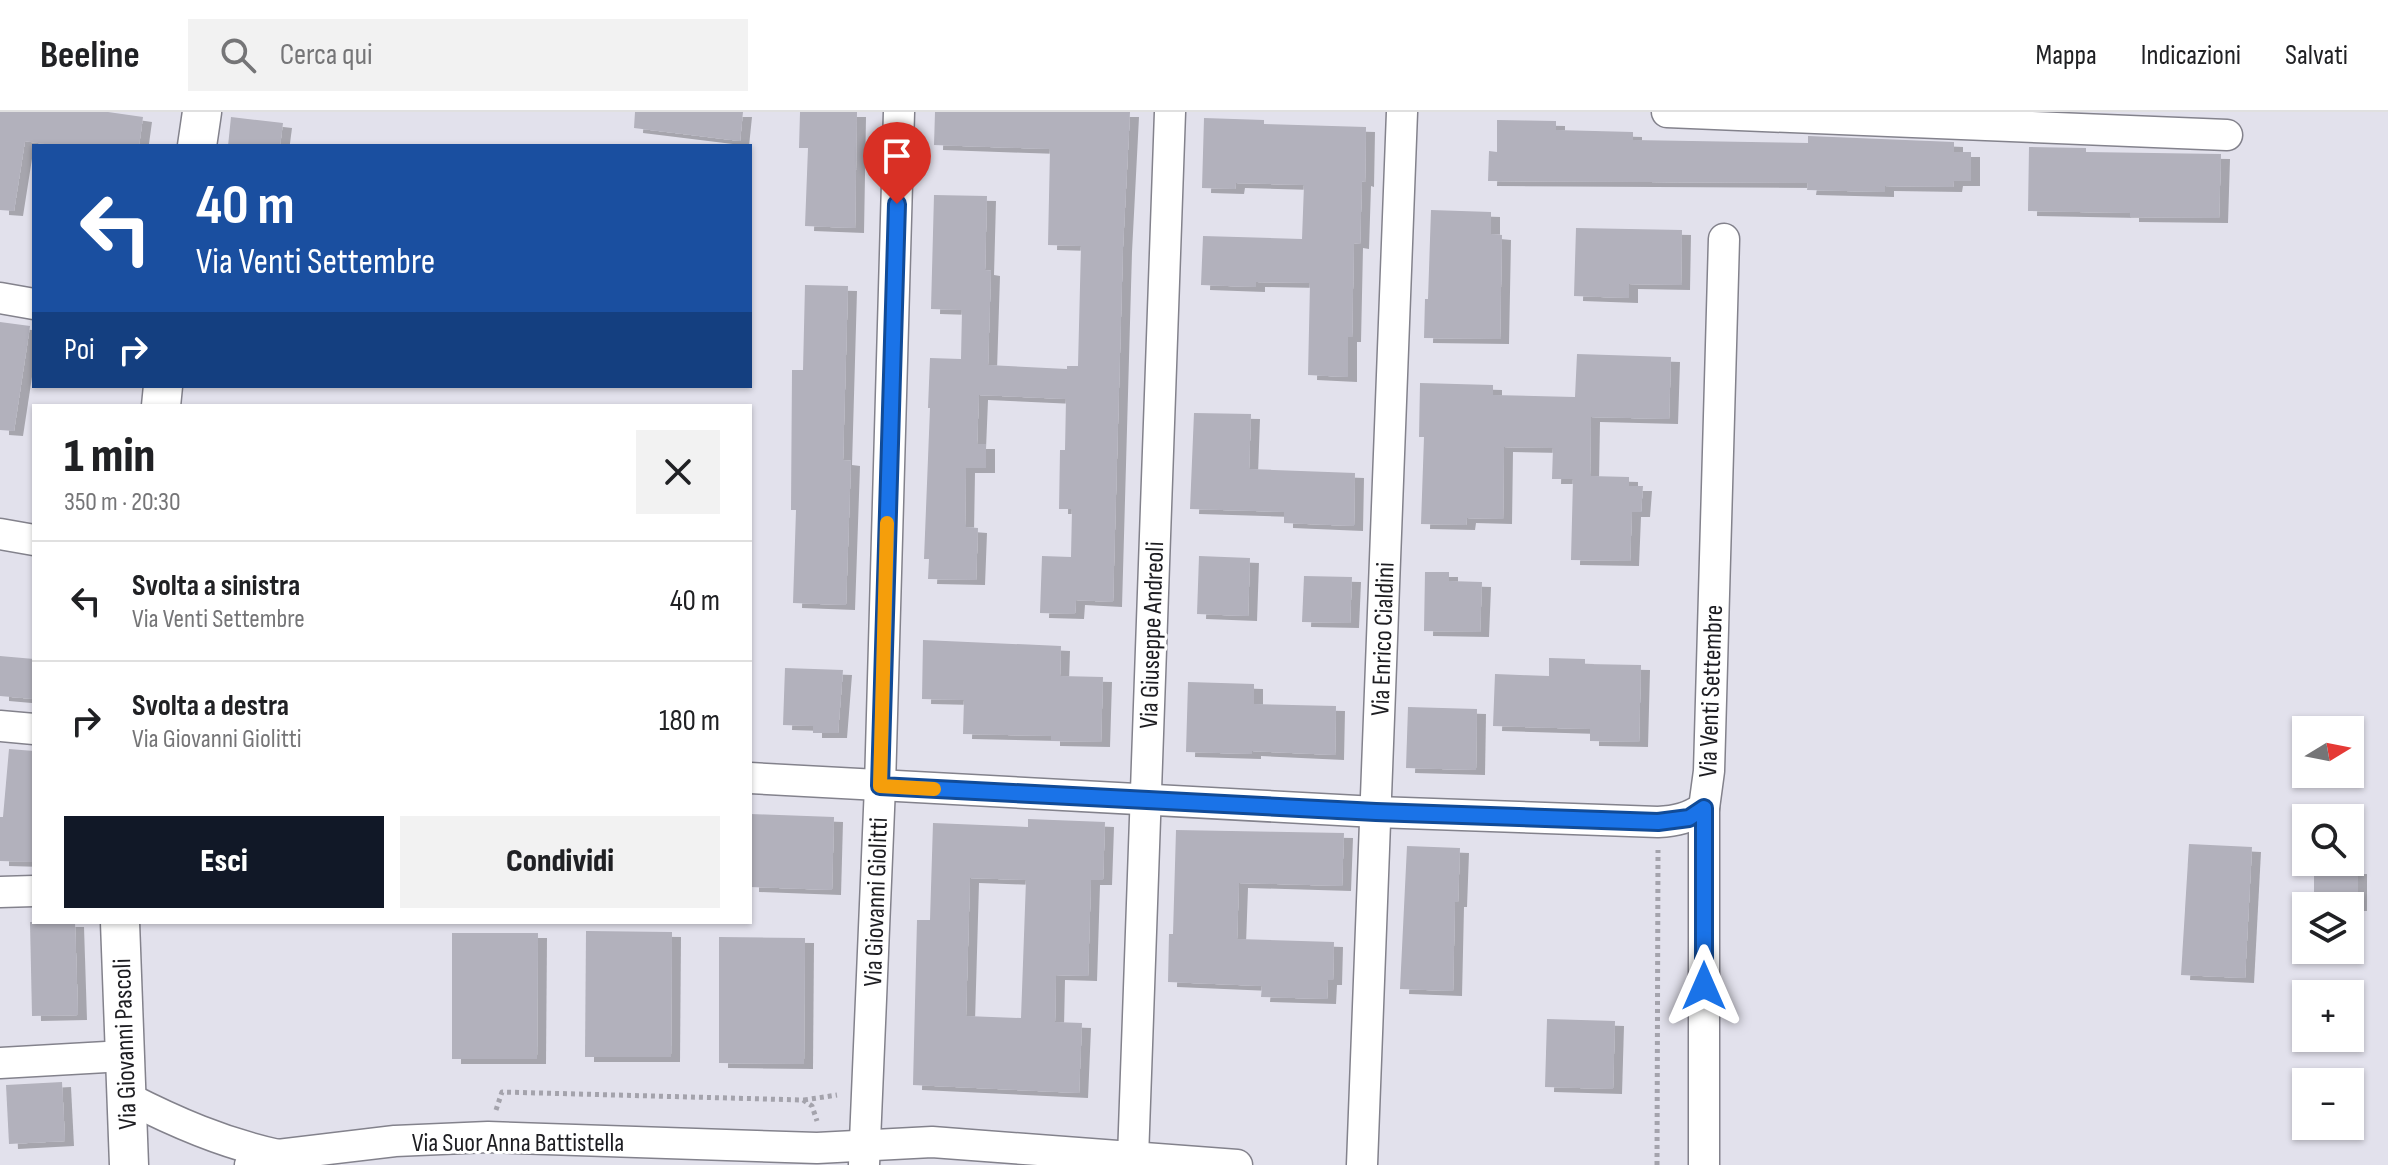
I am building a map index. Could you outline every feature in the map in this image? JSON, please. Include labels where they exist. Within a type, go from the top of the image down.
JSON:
[{"type":"street","points":[[197,144],[202,112]]},
{"type":"street","name":"Via Giovanni Giolitti","points":[[865,1155],[880,786],[899,112]]},
{"type":"street","name":"Via Giuseppe Andreoli","points":[[1133,1158],[1170,112]]},
{"type":"street","name":"Via Enrico Cialdini","points":[[1362,1165],[1402,112]]},
{"type":"street","points":[[1667,112],[2227,135]]},
{"type":"street","name":"Via Venti Settembre","points":[[752,778],[1376,812],[1658,822],[1689,818],[1704,808],[1709,771],[1724,239]]},
{"type":"street","points":[[0,298],[32,304]]},
{"type":"street","points":[[0,534],[32,540]]},
{"type":"street","points":[[0,726],[32,729]]},
{"type":"street","points":[[1704,808],[1704,1165]]},
{"type":"street","points":[[0,892],[32,891]]},
{"type":"street","name":"Via Giovanni Pascoli","points":[[120,924],[129,1165]]},
{"type":"street","points":[[0,1063],[124,1056]]},
{"type":"street","name":"Via Suor Anna Battistella","points":[[126,1097],[171,1121],[237,1146],[264,1160],[395,1141],[488,1137],[620,1153],[817,1148],[865,1155],[932,1142],[1237,1165]]},
{"type":"path","points":[[1657,1165],[1658,822]]},
{"type":"path","points":[[488,1137],[502,1092],[803,1100],[845,1094]]},
{"type":"path","points":[[803,1100],[812,1106],[816,1114],[817,1132]]},
{"type":"building","points":[[0,112],[108,112],[143,117],[139,144],[45,144],[25,141],[14,211],[0,210]]},
{"type":"building","points":[[635,112],[743,112],[740,141],[634,128]]},
{"type":"building","points":[[800,112],[857,112],[855,228],[805,226],[808,148],[799,148]]},
{"type":"building","points":[[935,112],[1130,112],[1113,602],[1076,600],[1075,614],[1040,613],[1042,556],[1071,557],[1072,509],[1059,509],[1060,450],[1065,450],[1066,399],[979,395],[977,444],[986,444],[986,468],[966,468],[965,527],[978,528],[976,580],[928,579],[929,559],[924,559],[930,358],[961,359],[962,310],[931,309],[934,195],[987,196],[985,270],[991,271],[988,365],[1067,369],[1067,366],[1078,366],[1081,246],[1048,245],[1050,149],[934,145]]},
{"type":"building","points":[[231,117],[283,123],[280,144],[228,144]]},
{"type":"building","points":[[1204,118],[1264,120],[1264,124],[1366,127],[1360,244],[1354,243],[1348,377],[1308,375],[1310,283],[1256,282],[1256,287],[1201,285],[1203,236],[1302,239],[1304,185],[1236,183],[1235,189],[1202,188]]},
{"type":"building","points":[[1497,120],[1556,121],[1556,130],[1633,132],[1633,140],[1808,143],[1808,136],[1954,142],[1954,152],[1971,152],[1971,181],[1954,181],[1953,187],[1885,186],[1885,192],[1807,190],[1808,183],[1488,181],[1489,151],[1497,152]]},
{"type":"building","points":[[2029,147],[2086,148],[2086,152],[2221,154],[2219,218],[2028,211]]},
{"type":"building","points":[[1431,210],[1491,212],[1491,234],[1502,235],[1500,339],[1424,338]]},
{"type":"building","points":[[1576,228],[1682,230],[1681,285],[1629,284],[1629,298],[1574,296]]},
{"type":"building","points":[[805,285],[848,286],[843,460],[851,461],[846,605],[793,603],[796,510],[791,510],[792,370],[803,370]]},
{"type":"building","points":[[0,322],[30,326],[14,431],[0,430]]},
{"type":"building","points":[[1577,354],[1671,357],[1669,419],[1591,417],[1590,476],[1629,477],[1629,486],[1643,486],[1641,512],[1632,512],[1630,561],[1571,560],[1573,479],[1552,479],[1553,448],[1504,447],[1503,519],[1467,518],[1466,525],[1421,524],[1424,437],[1419,437],[1420,383],[1493,385],[1493,395],[1575,397]]},
{"type":"building","points":[[1194,413],[1251,414],[1249,469],[1355,473],[1354,526],[1284,523],[1284,512],[1190,509]]},
{"type":"building","points":[[1199,556],[1250,558],[1248,616],[1197,614]]},
{"type":"building","points":[[1425,572],[1449,572],[1449,581],[1482,582],[1480,632],[1424,631]]},
{"type":"building","points":[[1304,576],[1352,577],[1350,623],[1302,622]]},
{"type":"building","points":[[923,640],[1061,646],[1060,676],[1103,677],[1101,742],[1051,741],[1051,736],[963,734],[964,700],[922,699]]},
{"type":"building","points":[[0,656],[32,659],[32,699],[0,696]]},
{"type":"building","points":[[1549,658],[1585,659],[1585,664],[1641,665],[1639,742],[1590,741],[1590,729],[1493,726],[1495,674],[1549,676]]},
{"type":"building","points":[[785,668],[843,670],[838,733],[813,733],[813,726],[783,725]]},
{"type":"building","points":[[1188,682],[1254,684],[1254,704],[1336,706],[1335,755],[1186,752]]},
{"type":"building","points":[[1408,707],[1477,709],[1476,770],[1406,768]]},
{"type":"building","points":[[9,749],[32,751],[32,862],[0,861],[0,817],[3,817]]},
{"type":"building","points":[[752,814],[834,817],[832,890],[752,887]]},
{"type":"building","points":[[1028,819],[1105,822],[1103,880],[1091,880],[1088,976],[1056,975],[1055,1022],[1082,1023],[1079,1093],[913,1085],[917,920],[930,920],[933,823],[1028,827]],"holes":[[[970,878],[1026,880],[1021,1018],[966,1016]]]},
{"type":"building","points":[[1176,830],[1344,833],[1342,886],[1239,883],[1237,939],[1334,942],[1333,980],[1328,980],[1327,999],[1261,997],[1262,986],[1168,982],[1169,934],[1173,934]]},
{"type":"building","points":[[2189,844],[2252,847],[2245,978],[2181,975]]},
{"type":"building","points":[[1407,846],[1460,848],[1453,991],[1400,989]]},
{"type":"building","points":[[2314,876],[2358,876],[2358,892],[2314,892]]},
{"type":"building","points":[[30,922],[75,924],[78,1015],[32,1016]]},
{"type":"building","points":[[586,931],[672,932],[671,1057],[585,1057]]},
{"type":"building","points":[[452,933],[538,933],[537,1059],[452,1059]]},
{"type":"building","points":[[719,937],[805,938],[804,1064],[719,1063]]},
{"type":"building","points":[[1547,1019],[1615,1021],[1613,1089],[1545,1087]]},
{"type":"building","points":[[62,1082],[65,1141],[9,1144],[6,1085]]},
{"type":"slow traffic","points":[[887,523],[880,786],[934,789]]},
{"type":"route","points":[[897,204],[880,786],[1376,812],[1658,822],[1689,818],[1704,808],[1704,986]]}]
